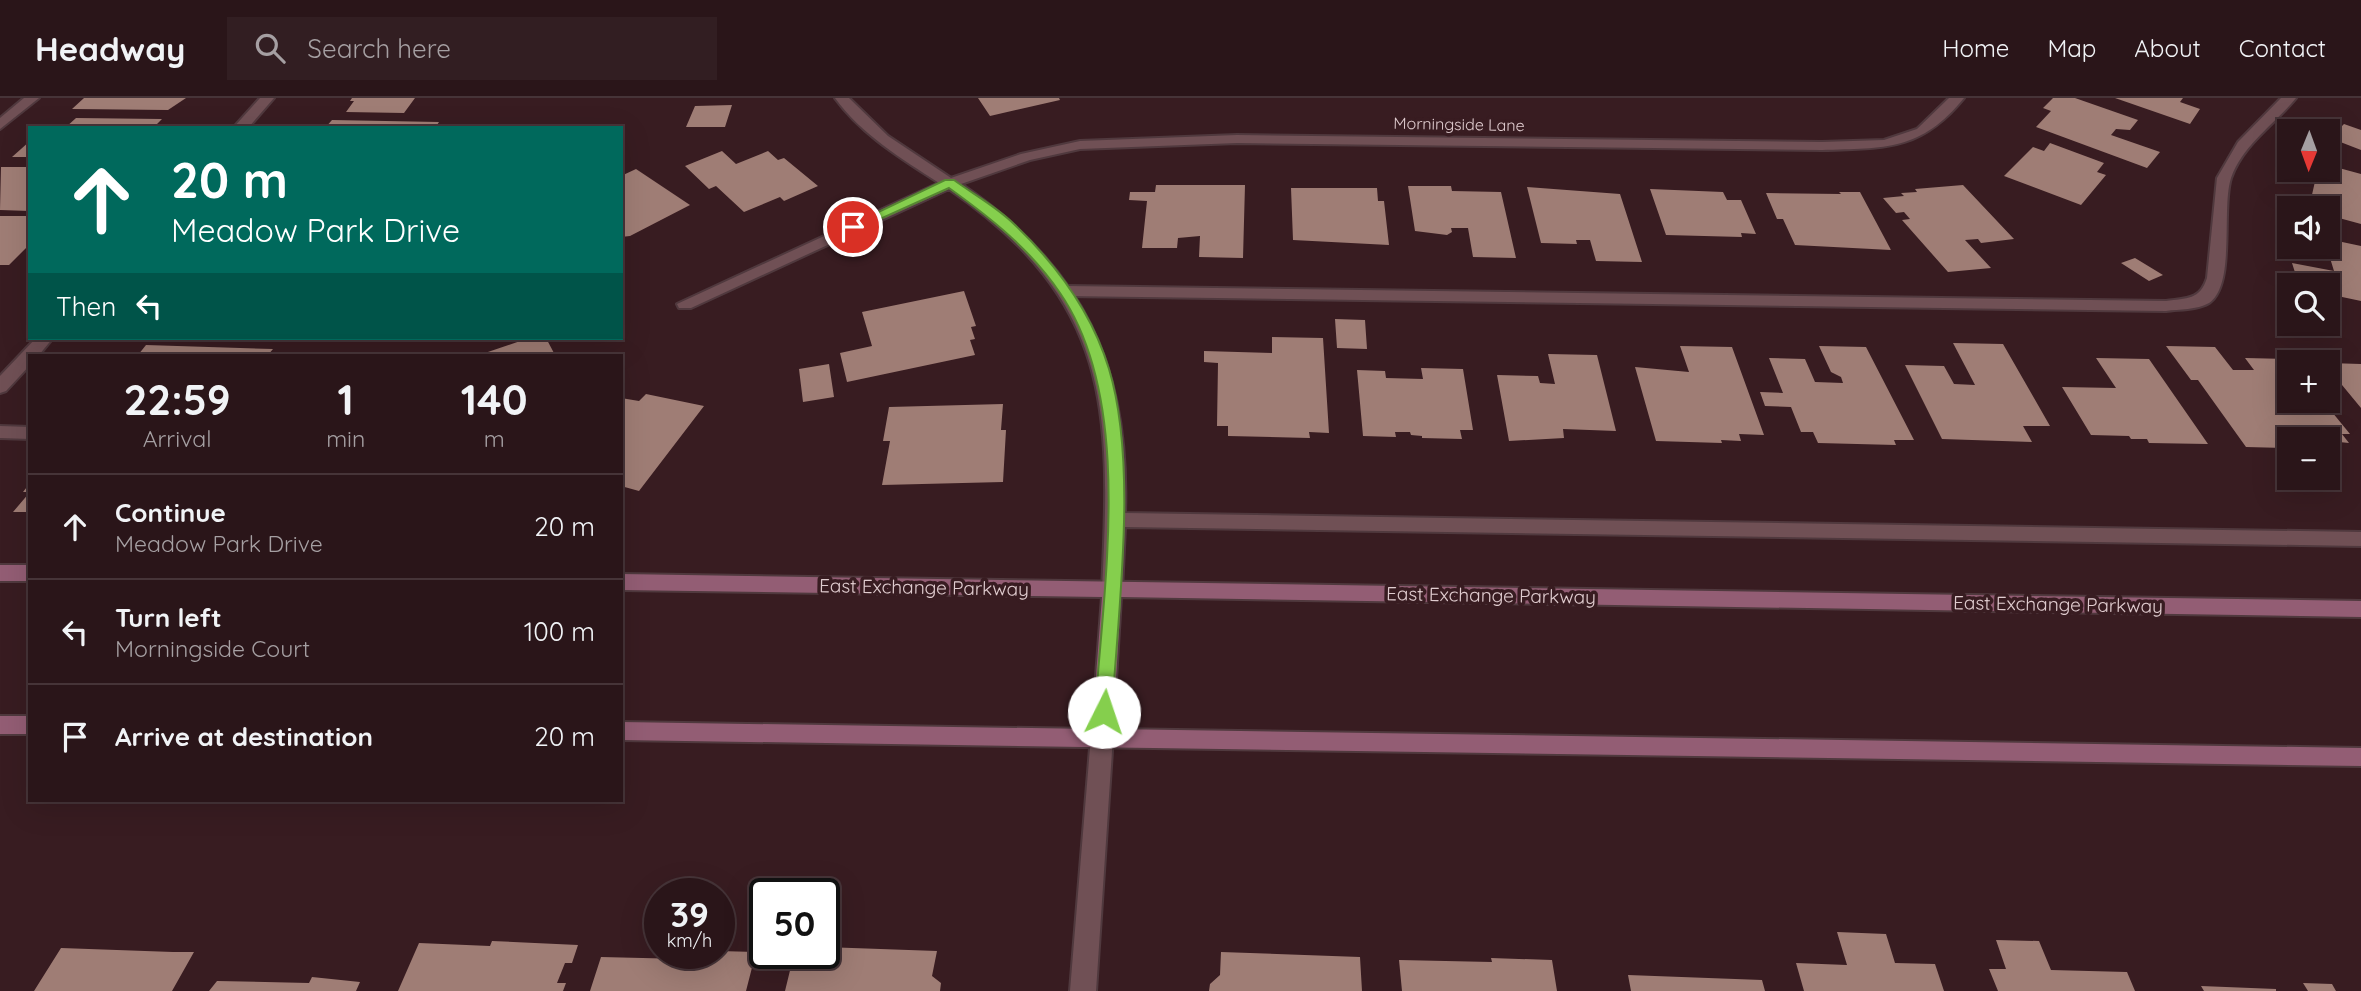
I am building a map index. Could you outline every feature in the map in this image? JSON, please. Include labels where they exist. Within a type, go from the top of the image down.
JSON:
[{"type":"main road","points":[[0,573],[28,573]]},
{"type":"main road","name":"East Exchange Parkway","points":[[623,582],[2361,609]]},
{"type":"main road","points":[[1102,736],[1112,590]]},
{"type":"main road","points":[[0,725],[28,725]]},
{"type":"main road","points":[[623,731],[1102,736],[2361,757]]},
{"type":"street","points":[[0,125],[32,98]]},
{"type":"street","points":[[242,126],[267,98]]},
{"type":"street","points":[[842,98],[892,144],[1009,225],[1066,292],[1085,326],[1102,369],[1114,425],[1115,520],[1112,590]]},
{"type":"street","name":"Morningside Lane","points":[[685,304],[950,183],[1026,157],[1080,145],[1251,139],[1822,146],[1885,144],[1922,132],[1957,98]]},
{"type":"street","points":[[1066,292],[2166,306],[2203,299],[2212,288],[2217,256],[2217,215],[2224,178],[2237,154],[2289,98]]},
{"type":"street","points":[[30,354],[43,340]]},
{"type":"street","points":[[0,387],[28,357]]},
{"type":"street","points":[[0,432],[28,433]]},
{"type":"street","points":[[1115,520],[2361,539]]},
{"type":"street","points":[[1083,991],[1102,736]]},
{"type":"building","points":[[84,98],[186,98],[168,110],[72,109]]},
{"type":"building","points":[[352,98],[415,98],[404,113],[346,112],[354,101],[350,101]]},
{"type":"building","points":[[978,98],[1059,98],[1060,100],[990,116]]},
{"type":"building","points":[[2053,98],[2075,98],[2138,120],[2130,130],[2116,129],[2111,135],[2160,152],[2147,168],[2036,127],[2051,111],[2043,108]]},
{"type":"building","points":[[2115,98],[2183,98],[2180,102],[2200,109],[2190,124]]},
{"type":"building","points":[[732,105],[725,127],[686,127],[695,106]]},
{"type":"building","points":[[76,118],[162,119],[155,126],[67,126]]},
{"type":"building","points":[[332,120],[439,122],[436,126],[327,126]]},
{"type":"building","points":[[2344,124],[2361,130],[2361,150],[2340,142],[2340,128]]},
{"type":"building","points":[[28,143],[28,157],[12,157]]},
{"type":"building","points":[[2050,143],[2104,163],[2097,172],[2106,175],[2081,205],[2004,176],[2033,147],[2044,151]]},
{"type":"building","points":[[722,151],[736,164],[768,151],[778,160],[784,158],[818,186],[784,201],[780,197],[744,212],[716,186],[709,189],[685,166]]},
{"type":"building","points":[[1,167],[28,167],[28,211],[0,210]]},
{"type":"building","points":[[2340,168],[2361,174],[2361,224],[2340,218],[2340,196],[2312,196],[2315,182],[2340,182]]},
{"type":"building","points":[[636,169],[690,205],[630,236],[623,237],[623,175]]},
{"type":"building","points":[[1156,185],[1245,185],[1243,258],[1199,257],[1200,236],[1178,238],[1177,248],[1142,248],[1147,201],[1129,200],[1130,192],[1155,192]]},
{"type":"building","points":[[1963,185],[2014,239],[1981,243],[1978,239],[1965,240],[1991,268],[1948,272],[1902,220],[1910,219],[1904,212],[1896,213],[1883,198],[1904,196],[1901,193],[1917,192],[1915,189]]},
{"type":"building","points":[[1408,186],[1451,186],[1452,191],[1501,192],[1516,258],[1473,257],[1468,228],[1451,228],[1452,232],[1447,235],[1415,231]]},
{"type":"building","points":[[1527,187],[1620,194],[1642,262],[1596,261],[1590,240],[1576,240],[1577,244],[1541,243]]},
{"type":"building","points":[[1291,188],[1377,188],[1378,201],[1384,201],[1389,245],[1293,240]]},
{"type":"building","points":[[1650,189],[1723,192],[1727,200],[1741,200],[1756,234],[1741,233],[1742,237],[1666,235]]},
{"type":"building","points":[[1839,192],[1860,192],[1891,250],[1795,245],[1783,219],[1777,219],[1766,193],[1841,194]]},
{"type":"building","points":[[0,216],[28,216],[28,246],[9,265],[0,265]]},
{"type":"building","points":[[2340,242],[2361,246],[2361,301],[2340,297],[2340,273],[2295,273],[2292,263],[2334,271],[2330,259],[2340,259]]},
{"type":"building","points":[[2135,258],[2163,275],[2149,281],[2121,263]]},
{"type":"building","points":[[964,291],[976,326],[971,327],[975,339],[970,340],[975,355],[847,382],[840,353],[872,346],[862,312]]},
{"type":"building","points":[[1335,319],[1365,320],[1367,349],[1337,348]]},
{"type":"building","points":[[1272,337],[1323,338],[1329,433],[1309,432],[1310,438],[1228,436],[1228,426],[1217,426],[1218,363],[1204,362],[1204,351],[1272,353]]},
{"type":"building","points":[[523,340],[547,340],[554,354],[482,354]]},
{"type":"building","points":[[1953,343],[2003,344],[2050,426],[2023,426],[2032,442],[1942,439],[1905,365],[1944,366],[1954,384],[1975,385]]},
{"type":"building","points":[[146,345],[273,349],[269,354],[139,354]]},
{"type":"building","points":[[1680,346],[1732,347],[1764,435],[1739,434],[1741,441],[1721,440],[1722,443],[1656,441],[1635,367],[1689,372]]},
{"type":"building","points":[[1819,346],[1866,347],[1914,440],[1894,440],[1896,445],[1818,443],[1813,432],[1801,432],[1791,407],[1765,406],[1760,392],[1783,393],[1769,358],[1805,359],[1815,382],[1843,383],[1841,377],[1831,372]]},
{"type":"building","points":[[2166,346],[2215,347],[2233,370],[2254,370],[2245,358],[2277,359],[2277,413],[2333,413],[2350,434],[2342,434],[2349,443],[2340,442],[2340,427],[2277,427],[2277,448],[2246,447],[2198,380],[2191,380]]},
{"type":"building","points":[[1548,354],[1597,355],[1616,431],[1563,429],[1564,438],[1509,441],[1497,375],[1538,376],[1540,383],[1555,384]]},
{"type":"building","points":[[2096,358],[2149,359],[2208,444],[2149,443],[2147,439],[2131,439],[2129,436],[2091,435],[2062,387],[2116,388]]},
{"type":"building","points":[[2340,363],[2361,364],[2361,408],[2340,383]]},
{"type":"building","points":[[829,364],[834,397],[803,402],[799,369]]},
{"type":"building","points":[[1421,368],[1463,369],[1473,430],[1460,430],[1462,439],[1422,438],[1411,435],[1410,432],[1395,432],[1396,437],[1363,436],[1357,370],[1385,371],[1386,378],[1423,379]]},
{"type":"building","points":[[646,394],[704,406],[639,491],[623,487],[623,398],[639,401]]},
{"type":"building","points":[[1003,404],[1001,430],[1006,430],[1003,482],[882,485],[890,441],[883,441],[889,407]]},
{"type":"building","points":[[28,494],[28,512],[13,512]]},
{"type":"building","points":[[1837,932],[1886,934],[1895,963],[1935,964],[1944,991],[1804,991],[1796,963],[1847,965]]},
{"type":"building","points":[[1996,940],[2039,941],[2051,970],[2127,972],[2135,991],[1998,991],[1989,969],[2006,969]]},
{"type":"building","points":[[492,941],[578,945],[572,963],[565,963],[557,983],[566,983],[563,991],[398,991],[419,943],[490,946]]},
{"type":"building","points":[[61,948],[194,952],[172,991],[34,991]]},
{"type":"building","points":[[840,948],[937,951],[932,976],[941,983],[940,991],[785,991],[790,969],[840,969]]},
{"type":"building","points":[[735,951],[749,952],[749,969],[752,969],[746,991],[590,991],[601,957],[644,958],[644,969],[735,969]]},
{"type":"building","points":[[1221,952],[1360,957],[1362,991],[1209,991],[1210,984],[1220,975]]},
{"type":"building","points":[[1491,958],[1552,960],[1557,991],[1402,991],[1399,960],[1492,962]]},
{"type":"building","points":[[1628,975],[1762,980],[1765,991],[1631,991]]},
{"type":"building","points":[[312,977],[360,982],[356,991],[209,991],[217,981],[309,983]]},
{"type":"building","points":[[2303,983],[2332,984],[2336,991],[2308,991]]},
{"type":"building","points":[[2201,986],[2276,989],[2276,991],[2204,991]]},
{"type":"route","points":[[853,227],[950,183],[1009,225],[1066,292],[1085,326],[1102,369],[1114,425],[1115,520],[1104,712]]}]
